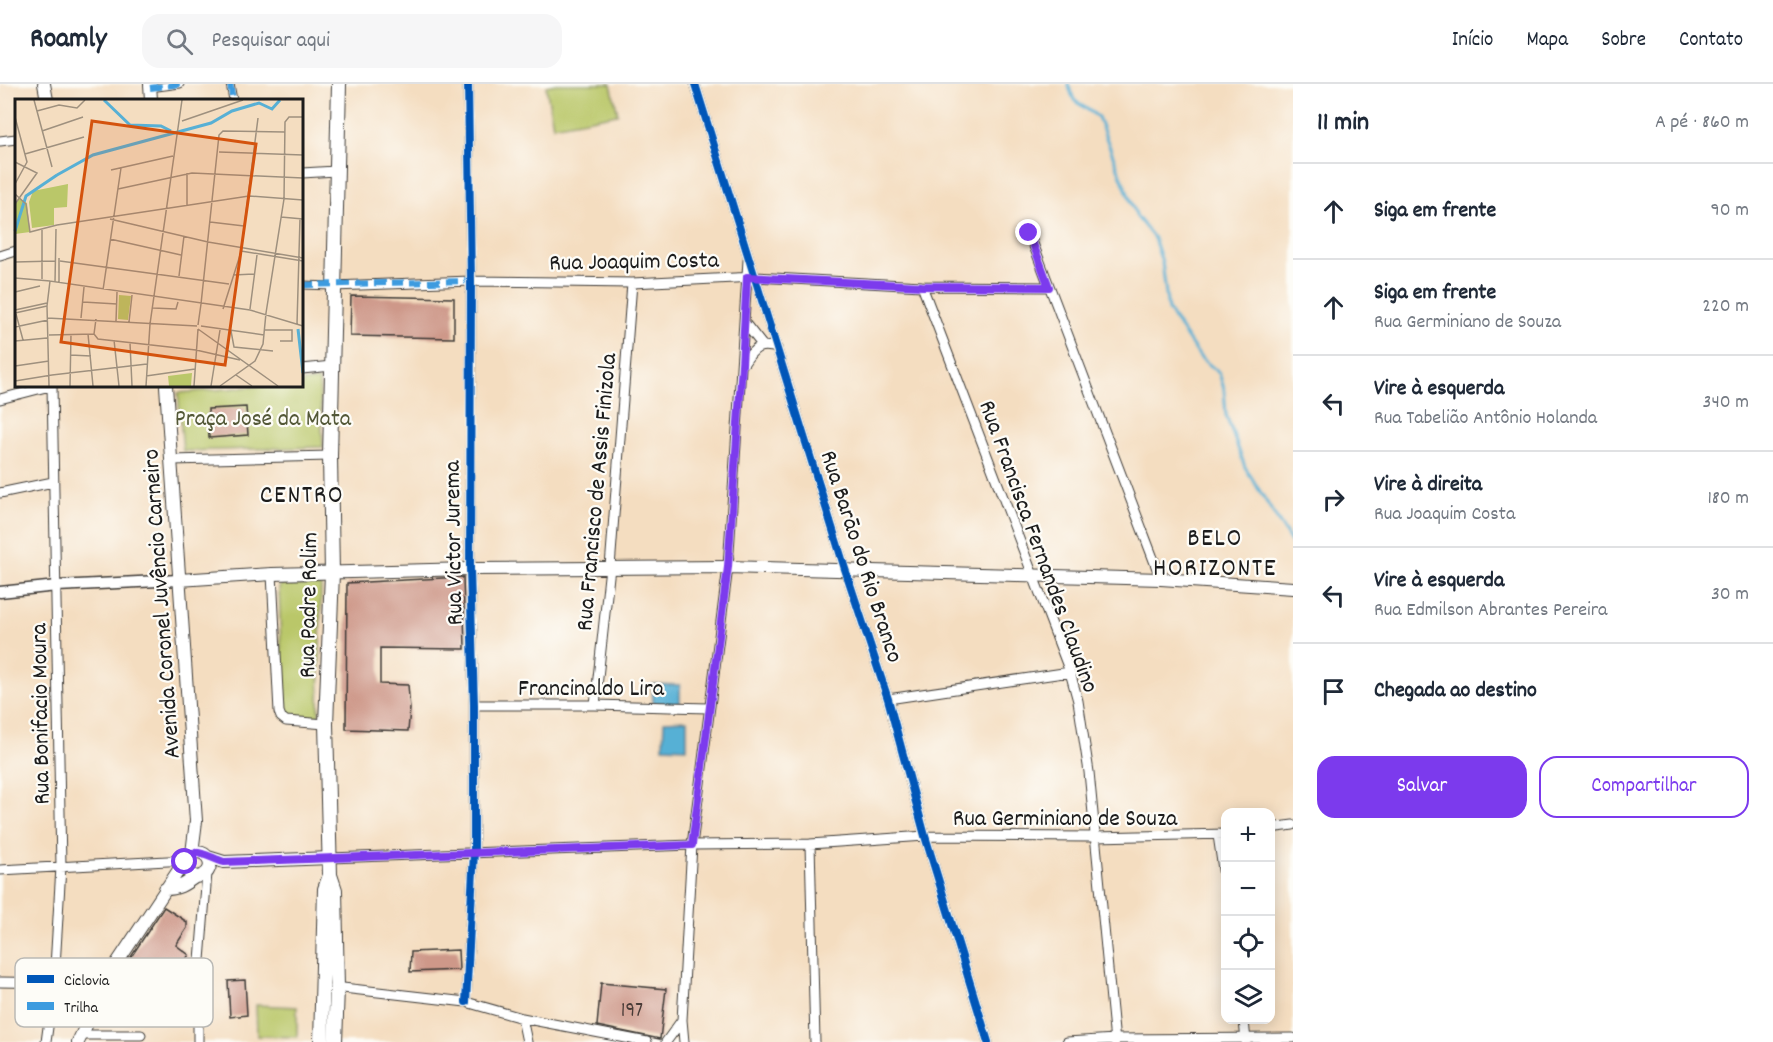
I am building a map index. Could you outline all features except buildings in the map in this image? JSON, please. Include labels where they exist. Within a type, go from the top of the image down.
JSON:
[{"type":"main road","points":[[44,84],[47,99]]},
{"type":"main road","name":"Rua Padre Rolim","points":[[330,875],[326,724],[332,573],[330,456],[339,84]]},
{"type":"main road","name":"Avenida Coronel Juvêncio Carneiro","points":[[166,387],[196,820],[203,842],[198,865]]},
{"type":"main road","points":[[179,580],[272,574],[470,569],[728,567],[1161,579],[1289,588]]},
{"type":"main road","points":[[122,958],[165,890],[198,865],[330,858]]},
{"type":"main road","points":[[165,890],[175,890],[183,886],[198,865]]},
{"type":"main road","points":[[321,1042],[325,889],[330,875]]},
{"type":"main road","points":[[330,875],[335,890],[337,988],[335,1042]]},
{"type":"street","points":[[150,91],[180,84]]},
{"type":"street","points":[[230,84],[233,99]]},
{"type":"street","name":"Rua Victor Jurema","points":[[466,1002],[474,852],[468,84]]},
{"type":"street","name":"Rua Barāo do Rio Branco","points":[[695,84],[748,255],[751,277],[777,348],[845,569],[888,699],[925,836],[988,1042]]},
{"type":"street","points":[[0,141],[15,139]]},
{"type":"street","points":[[303,173],[336,171]]},
{"type":"street","points":[[1029,233],[1161,579]]},
{"type":"street","points":[[0,256],[15,251]]},
{"type":"street","points":[[684,1042],[682,1020],[692,845],[728,567],[744,322],[751,277]]},
{"type":"street","name":"Rua Joaquim Costa","points":[[333,286],[471,281],[632,283],[751,277],[922,286],[1049,287]]},
{"type":"street","name":"Rua Francisco de Assis Finizola","points":[[595,705],[610,567],[632,283]]},
{"type":"street","points":[[303,285],[333,286]]},
{"type":"street","name":"Rua Francisca Fernandes Claudino","points":[[922,286],[1070,672],[1078,701],[1089,772],[1115,1040]]},
{"type":"street","points":[[744,322],[763,346]]},
{"type":"street","points":[[742,365],[750,354],[763,346],[777,348]]},
{"type":"street","points":[[303,369],[332,366]]},
{"type":"street","points":[[0,399],[47,387]]},
{"type":"street","name":"Rua Bonifacio Moura","points":[[51,387],[57,586],[61,867],[56,958]]},
{"type":"street","points":[[172,460],[330,456]]},
{"type":"street","points":[[0,494],[53,482]]},
{"type":"street","points":[[272,574],[279,712],[286,721],[326,724]]},
{"type":"street","points":[[0,592],[57,586],[179,580]]},
{"type":"street","points":[[888,699],[1070,672]]},
{"type":"street","name":"Francinaldo Lira","points":[[474,705],[708,708]]},
{"type":"street","points":[[1275,827],[1293,825]]},
{"type":"street","name":"Rua Germiniano de Souza","points":[[330,858],[692,845],[810,844],[925,836],[1221,835]]},
{"type":"street","points":[[810,844],[815,1042]]},
{"type":"street","points":[[0,870],[198,865],[203,904],[200,958]]},
{"type":"street","points":[[0,982],[15,982]]},
{"type":"street","points":[[322,986],[466,1002],[522,1018],[647,1042]]},
{"type":"street","points":[[522,1018],[527,1042]]},
{"type":"street","points":[[666,1042],[682,1020]]},
{"type":"street","points":[[1244,1024],[1246,1040]]},
{"type":"street","name":"Rua Bonifacio Moura","points":[[46,1042],[48,1027]]},
{"type":"street","points":[[79,1039],[141,1035]]},
{"type":"street","points":[[1067,1042],[1293,1038]]},
{"type":"green space","points":[[611,84],[618,114],[553,126],[546,86]]},
{"type":"green space","name":"Praça José da Mata","points":[[319,380],[323,447],[183,451],[178,393],[249,387],[303,387],[303,382]]},
{"type":"green space","points":[[279,585],[321,585],[319,716],[283,717]]},
{"type":"green space","points":[[256,1005],[297,1007],[297,1037],[257,1036]]},
{"type":"water","points":[[652,684],[680,685],[680,704],[653,703]]},
{"type":"water","points":[[687,720],[687,748],[663,747],[664,721]]},
{"type":"waterway","points":[[1068,84],[1074,100],[1098,117],[1137,217],[1154,238],[1162,262],[1168,310],[1200,357],[1219,373],[1224,389],[1226,415],[1245,467],[1293,545]]},
{"type":"marked path","points":[[150,88],[180,84]]},
{"type":"marked path","points":[[230,84],[233,99]]},
{"type":"marked path","points":[[303,285],[471,281]]},
{"type":"cycle path","points":[[466,1002],[474,852],[468,84]]},
{"type":"cycle path","points":[[695,84],[845,569],[888,699],[925,836],[988,1042]]},
{"type":"district","name":"CENTRO","points":[[302,493]]},
{"type":"district","name":"BELO HORIZONTE","points":[[1215,550]]},
{"type":"route","points":[[185,862],[188,856],[195,852],[224,862],[692,845],[728,567],[747,277],[922,286],[1049,287],[1029,233]]}]
